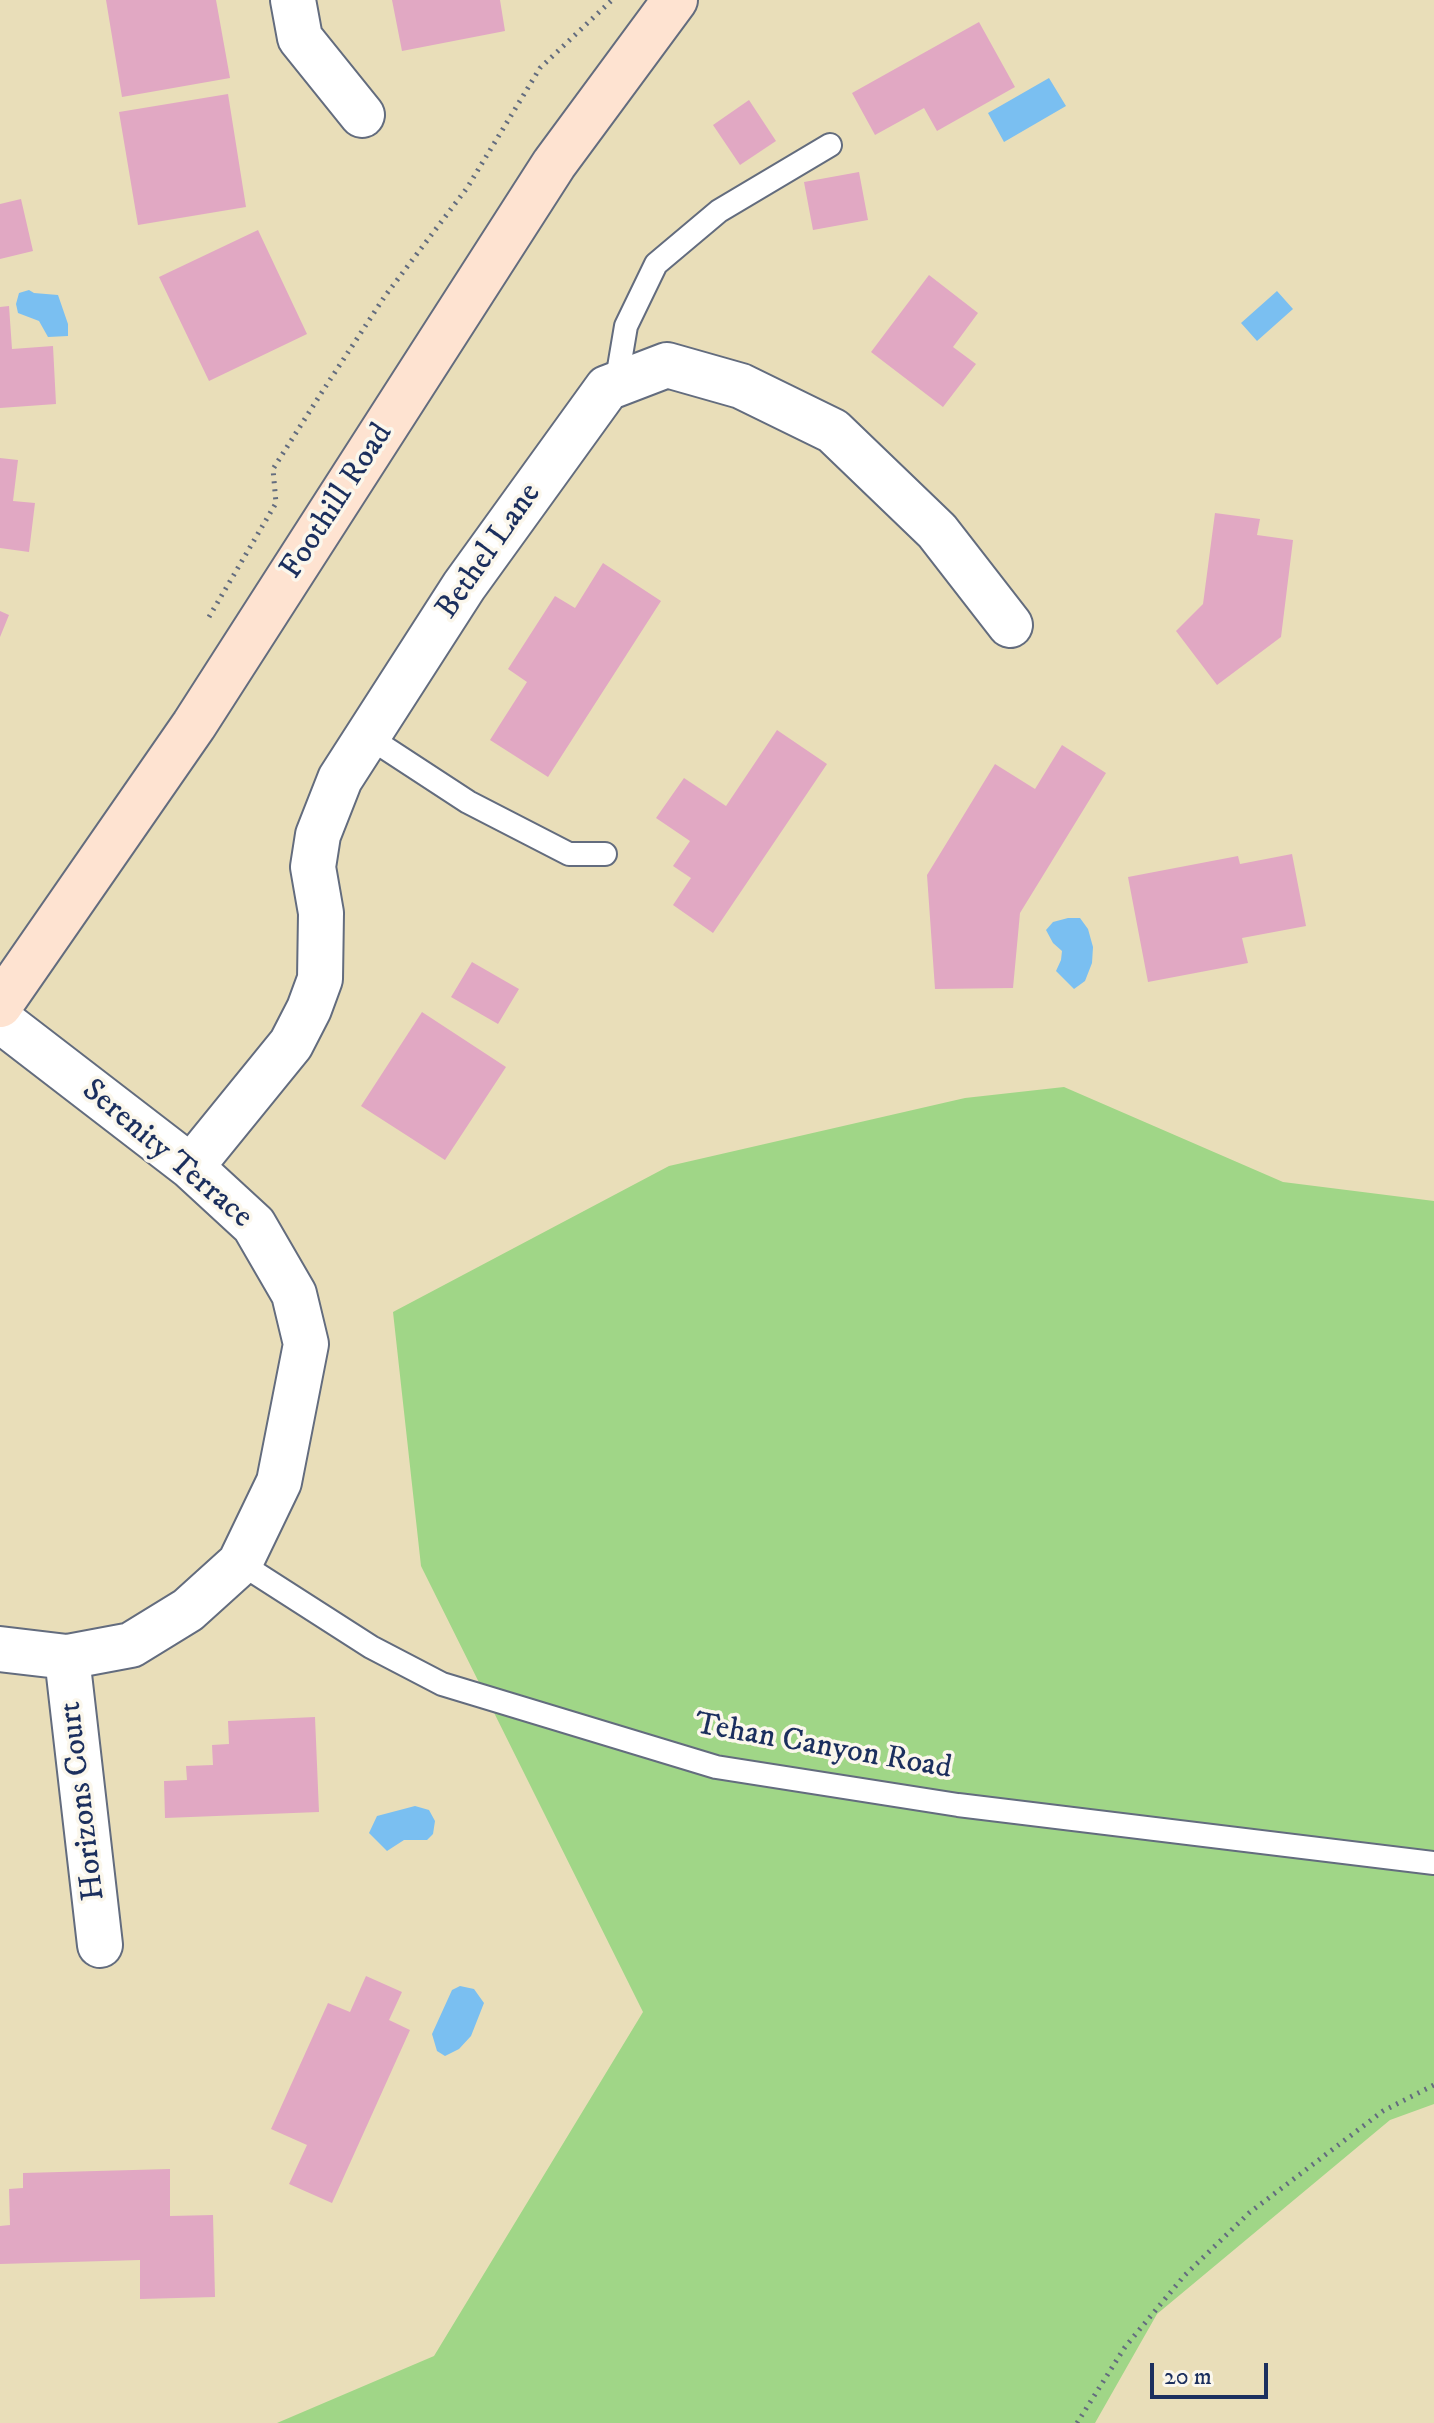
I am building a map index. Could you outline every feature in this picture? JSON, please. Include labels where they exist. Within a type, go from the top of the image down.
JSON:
[{"type":"main road","name":"Foothill Road","points":[[0,1005],[207,705],[554,164],[675,0]]},
{"type":"street","points":[[293,0],[300,38],[362,115]]},
{"type":"street","name":"Bethel Lane","points":[[191,1167],[291,1044],[309,1009],[320,979],[321,913],[313,867],[318,835],[340,779],[464,586],[607,388],[667,365],[741,386],[833,431],[937,531],[1010,625]]},
{"type":"street","name":"Serenity Terrace","points":[[0,1020],[191,1167],[254,1225],[294,1294],[306,1344],[279,1482],[240,1563],[188,1610],[131,1645],[67,1657],[0,1649]]},
{"type":"street","name":"Horizons Court","points":[[67,1657],[100,1945]]},
{"type":"lane","points":[[616,385],[626,326],[656,264],[719,211],[830,145]]},
{"type":"lane","points":[[367,736],[468,802],[569,854],[605,854]]},
{"type":"lane","name":"Tehan Canyon Road","points":[[240,1563],[371,1647],[442,1684],[716,1767],[958,1805],[1434,1863]]},
{"type":"path","points":[[207,621],[276,503],[273,469],[338,368],[385,296],[467,188],[540,68],[612,0]]},
{"type":"path","points":[[1077,2423],[1125,2347],[1184,2276],[1249,2213],[1383,2111],[1434,2085]]},
{"type":"green space","points":[[1064,1087],[1283,1182],[1434,1201],[1434,2104],[1390,2120],[1157,2314],[1095,2423],[277,2423],[434,2356],[643,2012],[421,1566],[393,1312],[669,1166],[965,1098]]},
{"type":"water","points":[[1049,78],[1066,106],[1004,142],[988,113]]},
{"type":"water","points":[[29,290],[58,295],[68,324],[68,336],[48,337],[39,321],[18,313],[16,304],[19,293]]},
{"type":"water","points":[[1277,291],[1293,309],[1257,341],[1241,323]]},
{"type":"water","points":[[1080,918],[1088,929],[1093,947],[1092,963],[1085,981],[1074,989],[1056,971],[1062,951],[1046,930],[1053,922]]},
{"type":"water","points":[[415,1806],[429,1810],[435,1821],[433,1834],[427,1840],[404,1840],[387,1851],[369,1833],[377,1816]]},
{"type":"water","points":[[460,1986],[474,1989],[484,2003],[471,2036],[459,2049],[445,2056],[437,2051],[432,2034],[452,1990]]},
{"type":"building","points":[[106,0],[216,0],[230,78],[122,97]]},
{"type":"building","points":[[392,0],[500,0],[505,31],[402,51]]},
{"type":"building","points":[[979,22],[1015,87],[937,131],[924,108],[875,135],[852,93]]},
{"type":"building","points":[[228,94],[246,207],[138,225],[119,112]]},
{"type":"building","points":[[749,100],[776,141],[740,165],[713,125]]},
{"type":"building","points":[[859,172],[868,220],[813,230],[804,182]]},
{"type":"building","points":[[21,199],[33,251],[0,259],[0,204]]},
{"type":"building","points":[[258,230],[307,334],[209,381],[159,277]]},
{"type":"building","points":[[929,275],[978,313],[953,347],[976,364],[943,407],[871,352]]},
{"type":"building","points":[[9,306],[12,349],[53,346],[56,404],[0,408],[0,307]]},
{"type":"building","points":[[0,458],[18,460],[13,501],[35,503],[29,552],[0,548]]},
{"type":"building","points":[[1215,513],[1260,519],[1257,535],[1293,540],[1281,637],[1217,685],[1176,631],[1203,604]]},
{"type":"building","points":[[603,563],[661,601],[548,777],[490,740],[527,682],[508,669],[555,596],[575,608]]},
{"type":"building","points":[[0,611],[9,615],[0,637]]},
{"type":"building","points":[[777,730],[827,764],[713,933],[673,905],[691,878],[673,866],[690,841],[656,818],[684,778],[726,806]]},
{"type":"building","points":[[1062,745],[1106,773],[1020,913],[1013,988],[935,989],[927,875],[995,764],[1035,789]]},
{"type":"building","points":[[1292,854],[1306,926],[1242,938],[1248,963],[1148,982],[1128,877],[1238,856],[1240,864]]},
{"type":"building","points":[[472,962],[519,989],[498,1024],[451,997]]},
{"type":"building","points":[[422,1012],[506,1067],[445,1160],[361,1106]]},
{"type":"building","points":[[315,1717],[319,1812],[165,1818],[164,1781],[187,1780],[186,1766],[213,1765],[212,1745],[229,1744],[228,1721]]},
{"type":"building","points":[[366,1976],[402,1992],[389,2020],[410,2030],[332,2203],[289,2184],[307,2145],[271,2129],[328,2003],[350,2012]]},
{"type":"building","points":[[170,2169],[170,2216],[213,2215],[215,2297],[140,2299],[140,2260],[0,2264],[0,2226],[10,2225],[9,2189],[23,2188],[23,2173]]}]
